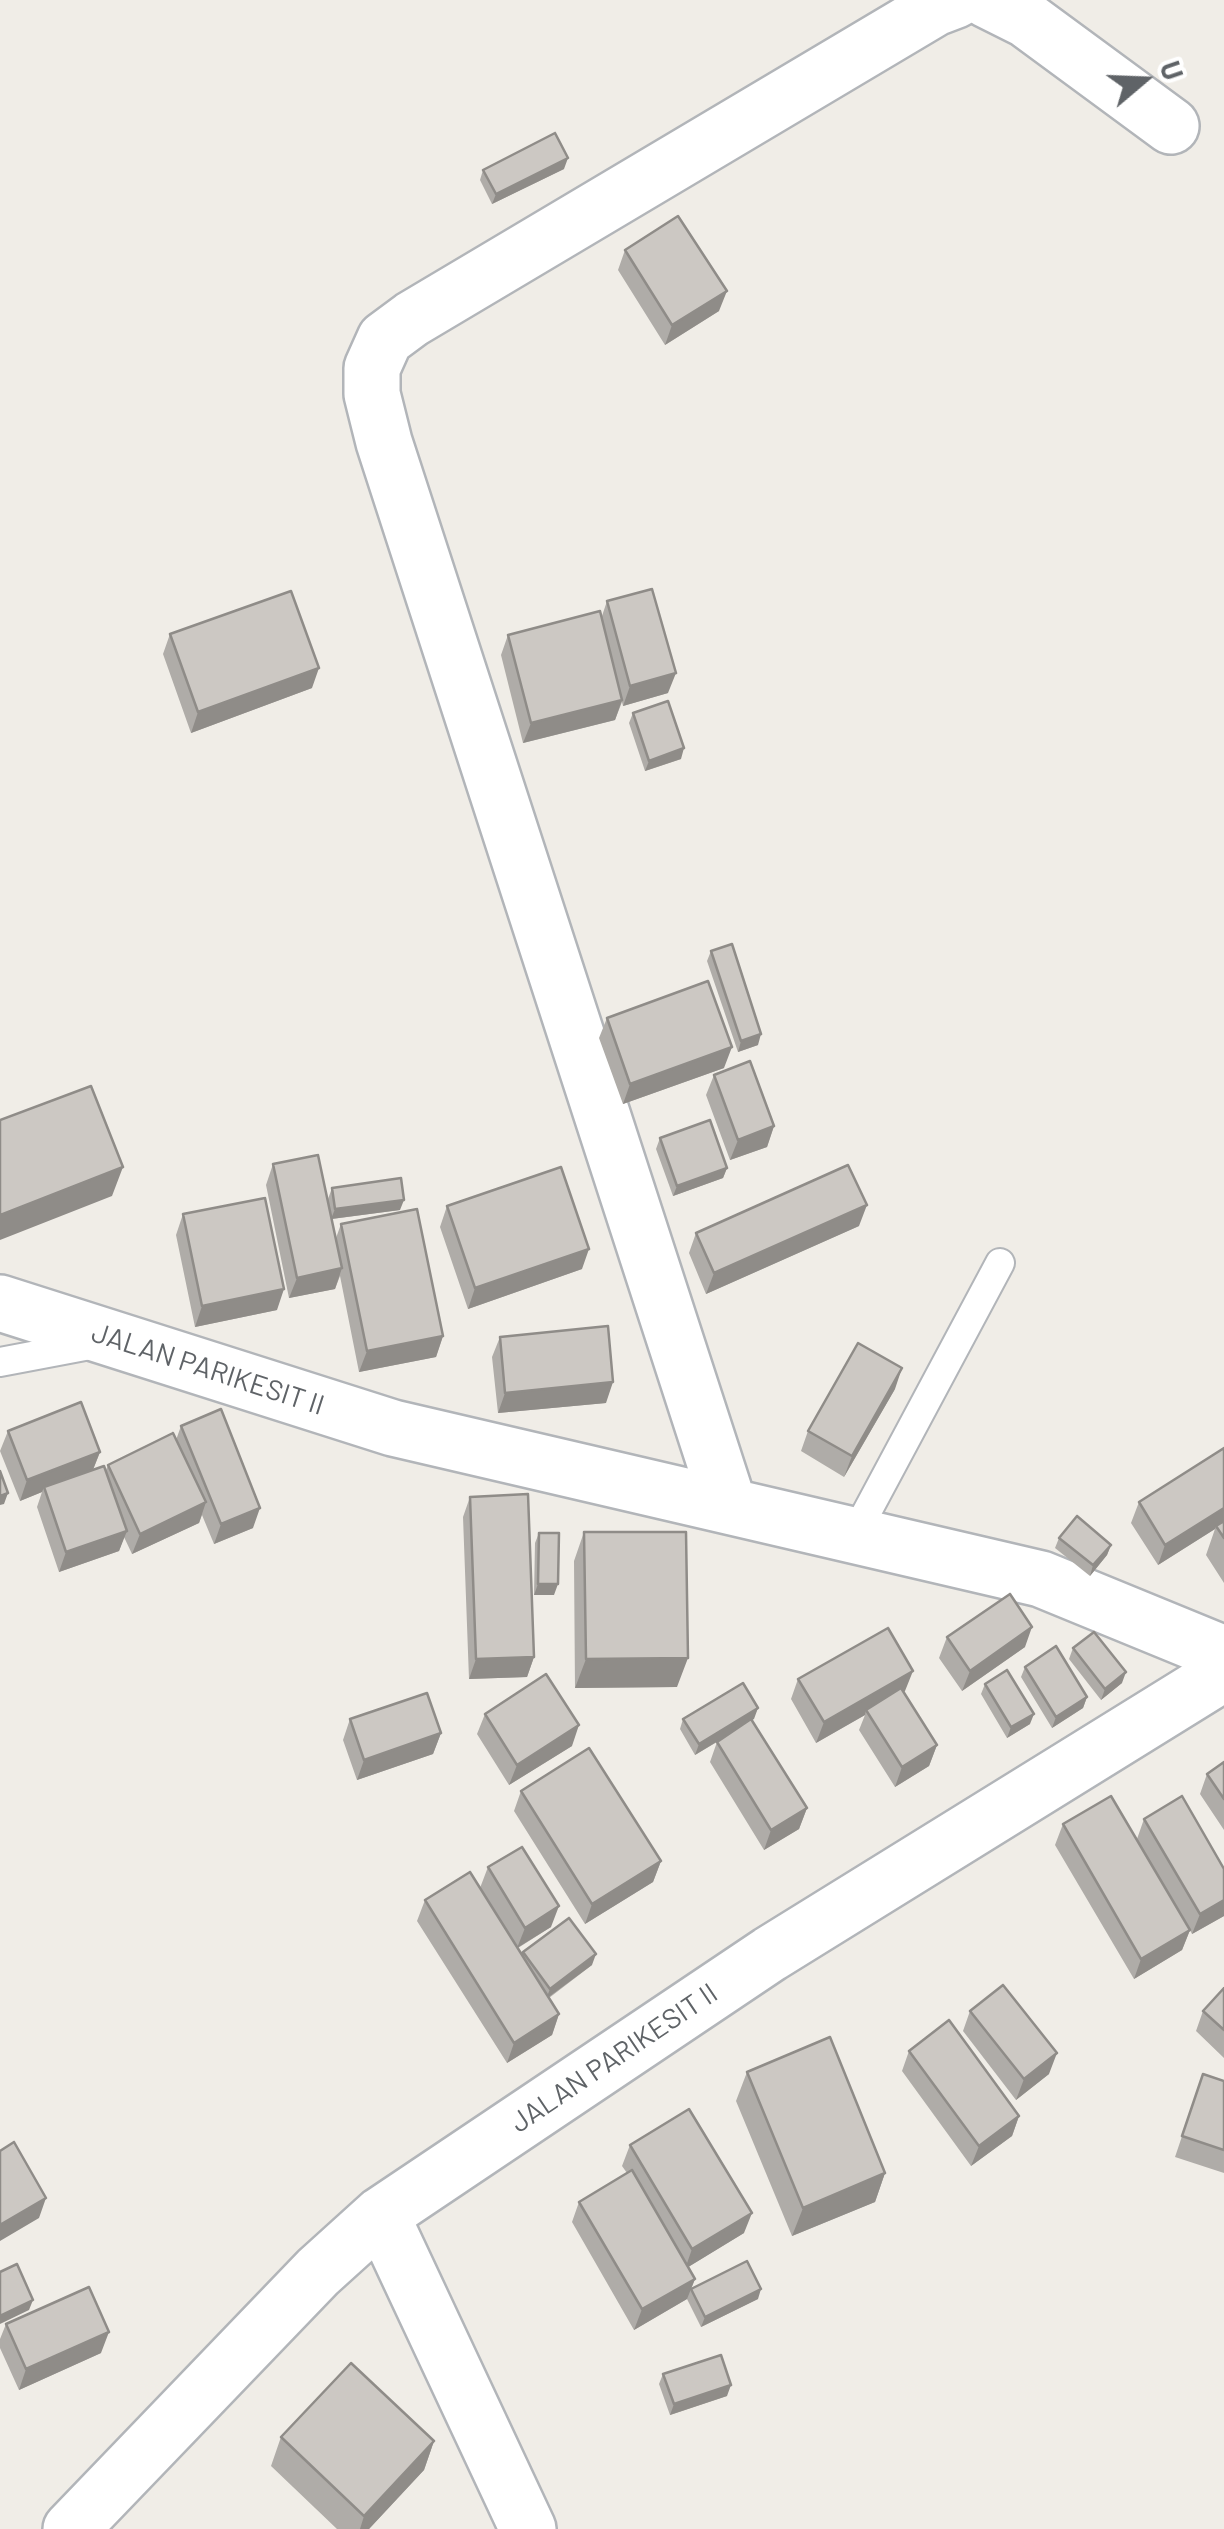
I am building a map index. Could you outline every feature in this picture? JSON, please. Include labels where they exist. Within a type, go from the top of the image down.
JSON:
[{"type":"street","points":[[729,1506],[390,460],[372,394],[372,368],[385,339],[412,319],[956,0]]},
{"type":"street","points":[[987,0],[1027,20],[1170,126]]},
{"type":"street","name":"JALAN PARIKESIT II","points":[[0,1303],[393,1428],[1041,1579],[1224,1654]]},
{"type":"street","name":"JALAN PARIKESIT II","points":[[71,2529],[318,2272],[381,2215],[770,1954],[1224,1672]]},
{"type":"street","points":[[381,2215],[528,2529]]},
{"type":"lane","points":[[854,1536],[1000,1263]]},
{"type":"lane","points":[[0,1362],[36,1352],[122,1342]]},
{"type":"building","points":[[555,133],[568,158],[496,194],[483,170]]},
{"type":"building","points":[[678,216],[727,291],[672,325],[625,250]]},
{"type":"building","points":[[652,589],[676,673],[630,686],[607,601]]},
{"type":"building","points":[[291,591],[319,668],[198,712],[170,634]]},
{"type":"building","points":[[600,611],[622,700],[531,723],[508,635]]},
{"type":"building","points":[[668,701],[684,748],[649,761],[633,713]]},
{"type":"building","points":[[732,944],[761,1034],[741,1041],[711,951]]},
{"type":"building","points":[[708,981],[732,1047],[630,1084],[607,1018]]},
{"type":"building","points":[[750,1061],[774,1126],[738,1140],[714,1075]]},
{"type":"building","points":[[91,1086],[123,1167],[0,1215],[0,1120]]},
{"type":"building","points":[[710,1120],[727,1168],[677,1186],[660,1138]]},
{"type":"building","points":[[318,1155],[342,1268],[297,1278],[273,1164]]},
{"type":"building","points":[[848,1165],[867,1205],[714,1273],[696,1233]]},
{"type":"building","points":[[561,1167],[589,1249],[475,1288],[447,1206]]},
{"type":"building","points":[[401,1178],[404,1200],[335,1209],[332,1188]]},
{"type":"building","points":[[265,1198],[284,1289],[202,1306],[183,1214]]},
{"type":"building","points":[[417,1209],[443,1336],[367,1351],[341,1224]]},
{"type":"building","points":[[608,1326],[613,1382],[505,1393],[500,1337]]},
{"type":"building","points":[[858,1343],[902,1368],[852,1456],[808,1431]]},
{"type":"building","points":[[81,1402],[100,1452],[27,1480],[8,1431]]},
{"type":"building","points":[[221,1409],[260,1508],[221,1524],[181,1426]]},
{"type":"building","points":[[173,1433],[206,1502],[140,1534],[108,1465]]},
{"type":"building","points":[[1224,1448],[1224,1508],[1165,1545],[1139,1502]]},
{"type":"building","points":[[104,1466],[127,1531],[66,1552],[44,1487]]},
{"type":"building","points":[[0,1471],[8,1493],[0,1496]]},
{"type":"building","points":[[528,1494],[534,1657],[476,1659],[470,1497]]},
{"type":"building","points":[[1077,1516],[1111,1545],[1093,1565],[1059,1538]]},
{"type":"building","points":[[1224,1521],[1224,1538],[1216,1526]]},
{"type":"building","points":[[584,1532],[686,1532],[688,1658],[586,1659]]},
{"type":"building","points":[[539,1533],[559,1533],[558,1584],[538,1584]]},
{"type":"building","points":[[1010,1594],[1032,1627],[970,1671],[947,1637]]},
{"type":"building","points":[[888,1628],[913,1671],[824,1722],[798,1679]]},
{"type":"building","points":[[1094,1632],[1126,1672],[1105,1689],[1073,1648]]},
{"type":"building","points":[[1056,1646],[1087,1697],[1056,1717],[1025,1667]]},
{"type":"building","points":[[1007,1670],[1034,1714],[1011,1727],[985,1684]]},
{"type":"building","points":[[546,1674],[579,1725],[517,1765],[485,1714]]},
{"type":"building","points":[[743,1683],[758,1708],[699,1744],[683,1719]]},
{"type":"building","points":[[901,1688],[937,1745],[902,1767],[866,1710]]},
{"type":"building","points":[[427,1693],[441,1733],[364,1760],[350,1719]]},
{"type":"building","points":[[751,1719],[807,1808],[771,1830],[717,1742]]},
{"type":"building","points":[[589,1748],[661,1861],[592,1904],[521,1791]]},
{"type":"building","points":[[1224,1762],[1224,1799],[1207,1774]]},
{"type":"building","points":[[1111,1796],[1190,1930],[1141,1959],[1063,1824]]},
{"type":"building","points":[[1182,1796],[1224,1869],[1224,1900],[1200,1914],[1144,1819]]},
{"type":"building","points":[[522,1847],[559,1906],[525,1928],[488,1867]]},
{"type":"building","points":[[470,1872],[559,2014],[514,2043],[425,1900]]},
{"type":"building","points":[[569,1918],[596,1954],[550,1989],[523,1952]]},
{"type":"building","points":[[1003,1985],[1057,2053],[1024,2079],[970,2011]]},
{"type":"building","points":[[1224,1988],[1224,2030],[1203,2011]]},
{"type":"building","points":[[949,2020],[1019,2116],[979,2146],[909,2051]]},
{"type":"building","points":[[830,2037],[885,2173],[803,2208],[747,2072]]},
{"type":"building","points":[[1203,2074],[1224,2081],[1224,2150],[1182,2136]]},
{"type":"building","points":[[689,2109],[752,2213],[692,2249],[630,2145]]},
{"type":"building","points":[[14,2142],[46,2198],[0,2225],[0,2151]]},
{"type":"building","points":[[632,2170],[695,2279],[642,2309],[579,2202]]},
{"type":"building","points":[[747,2261],[761,2289],[705,2317],[691,2289]]},
{"type":"building","points":[[17,2264],[33,2300],[0,2316],[0,2272]]},
{"type":"building","points":[[89,2287],[109,2332],[26,2369],[6,2324]]},
{"type":"building","points":[[721,2355],[731,2385],[674,2404],[663,2374]]},
{"type":"building","points":[[351,2363],[434,2441],[364,2516],[281,2437]]}]
